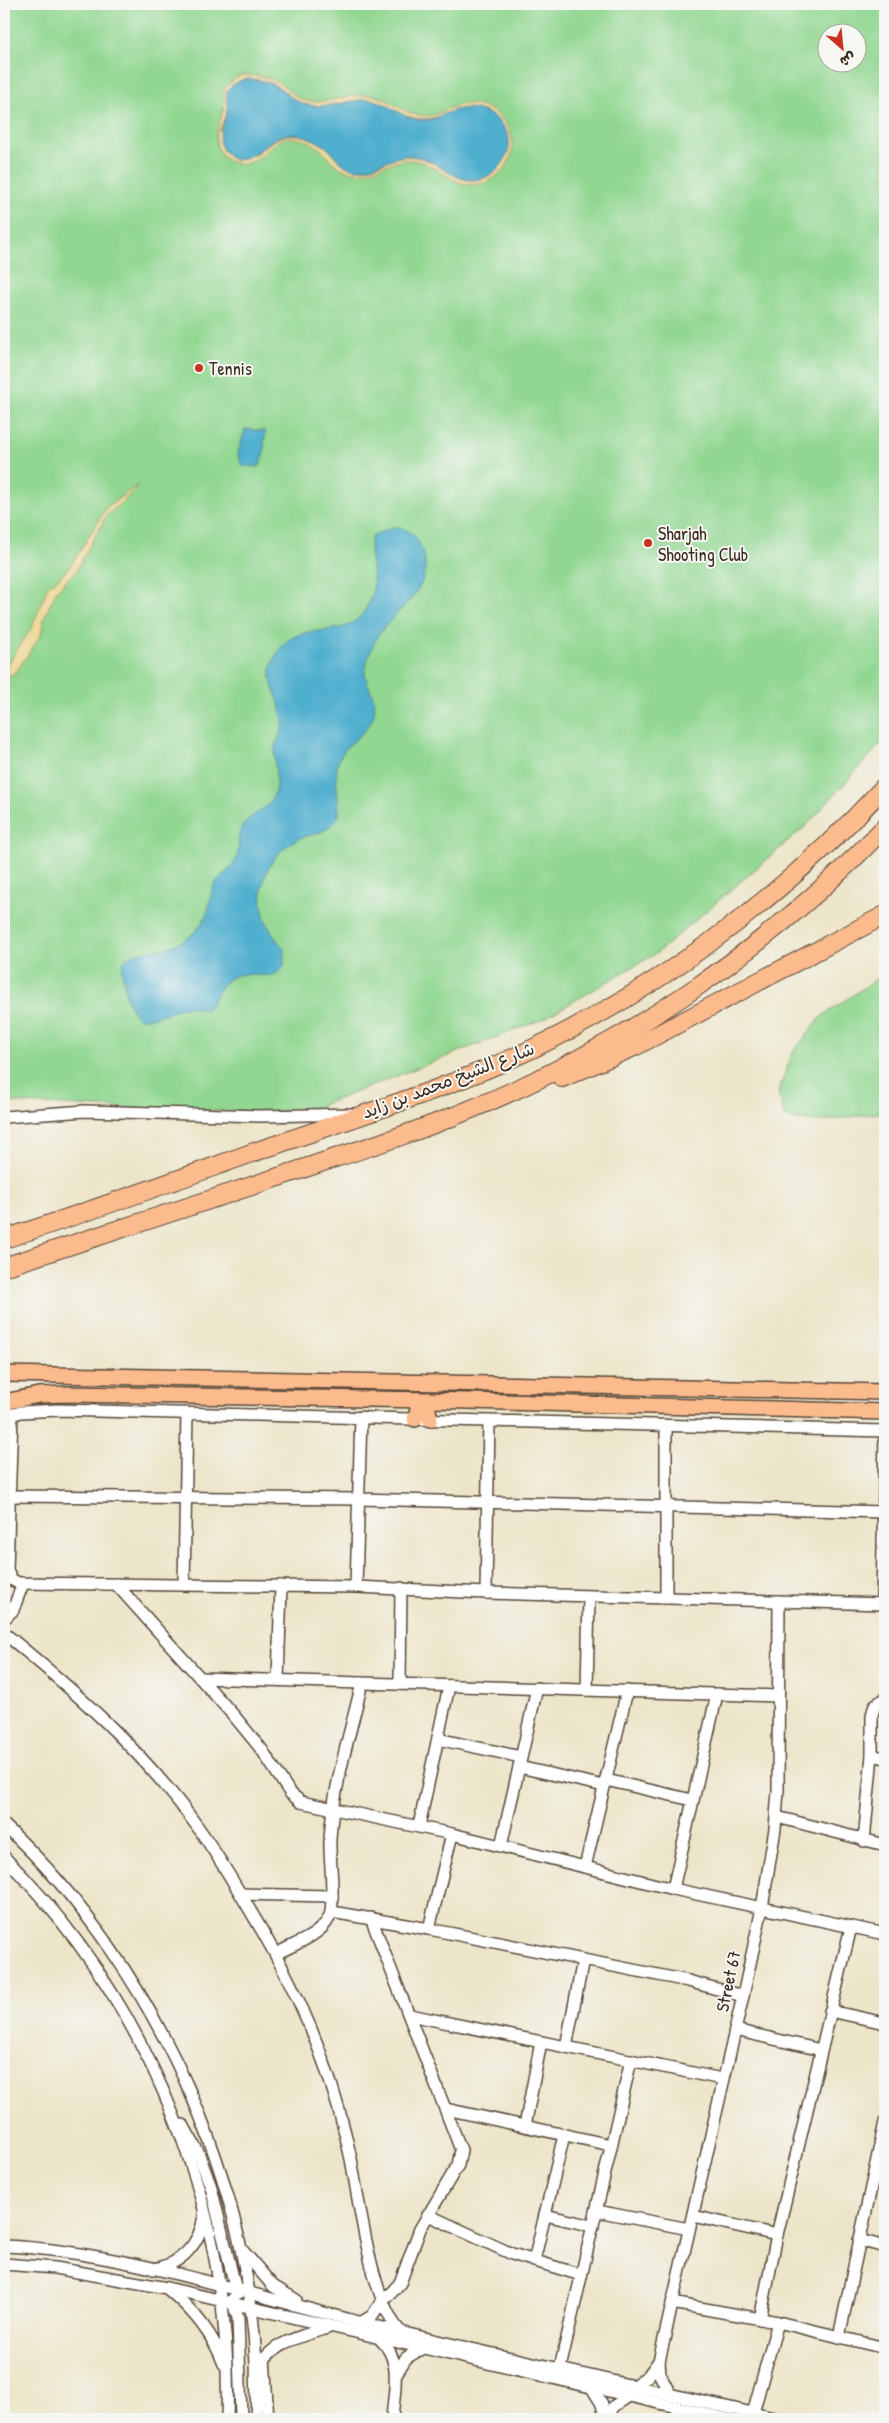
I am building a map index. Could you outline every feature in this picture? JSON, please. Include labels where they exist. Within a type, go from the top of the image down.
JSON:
[{"type":"highway","name":"شارع الشيخ محمد بن زايد","points":[[4,1239],[428,1092],[516,1055],[581,1024],[658,978],[717,937],[766,899],[834,839],[885,786]]},
{"type":"highway","name":"شارع الشيخ محمد بن زايد","points":[[4,1267],[291,1173],[470,1110],[588,1054],[699,986],[802,906],[885,828]]},
{"type":"highway","points":[[470,1110],[554,1081],[636,1046],[885,915]]},
{"type":"main road","points":[[4,1374],[885,1392]]},
{"type":"main road","points":[[7,1411],[39,1395],[67,1394],[423,1400],[885,1412]]},
{"type":"main road","points":[[423,1400],[418,1410],[423,1419]]},
{"type":"street","points":[[4,1117],[86,1111],[261,1116],[366,1113]]},
{"type":"street","points":[[7,1411],[187,1413],[885,1432],[884,1604],[486,1593],[401,1588],[23,1583],[12,1580],[7,1570],[9,1496],[7,1411]]},
{"type":"street","points":[[184,1585],[187,1413]]},
{"type":"street","points":[[356,1587],[361,1418]]},
{"type":"street","points":[[486,1593],[489,1421]]},
{"type":"street","points":[[666,1426],[666,1598]]},
{"type":"street","points":[[9,1496],[358,1499],[884,1512]]},
{"type":"street","points":[[4,1619],[13,1610],[23,1583]]},
{"type":"street","points":[[116,1584],[251,1736],[295,1798],[419,1826],[673,1889],[885,1934]]},
{"type":"street","points":[[278,1680],[281,1586]]},
{"type":"street","points":[[400,1684],[401,1588]]},
{"type":"street","points":[[587,1690],[588,1596]]},
{"type":"street","name":"Street 67","points":[[659,2361],[693,2216],[722,2078],[743,1996],[762,1908],[777,1816],[779,1601]]},
{"type":"street","points":[[4,1633],[78,1697],[150,1768],[198,1826],[276,1954],[313,2032],[334,2094],[350,2158],[364,2229],[382,2299],[391,2321],[401,2332]]},
{"type":"street","points":[[200,1678],[778,1696]]},
{"type":"street","points":[[276,1954],[320,1929],[332,1912],[329,1852],[333,1808],[362,1683]]},
{"type":"street","points":[[419,1826],[449,1686]]},
{"type":"street","points":[[501,1846],[537,1688]]},
{"type":"street","points":[[585,1867],[627,1691]]},
{"type":"street","points":[[673,1889],[717,1694]]},
{"type":"street","points":[[864,1841],[872,1755],[873,1709],[875,1705],[885,1699]]},
{"type":"street","points":[[438,1739],[605,1783],[692,1800]]},
{"type":"street","points":[[872,1755],[885,1758]]},
{"type":"street","points":[[777,1816],[864,1841],[885,1845]]},
{"type":"street","points":[[4,1825],[50,1872],[83,1911],[112,1952],[151,2016],[184,2081],[213,2148],[228,2195],[241,2248],[249,2293],[256,2377],[256,2419]]},
{"type":"street","points":[[429,1929],[452,1834]]},
{"type":"street","points":[[4,1857],[63,1923],[103,1978],[129,2020],[170,2104],[194,2144],[212,2187],[235,2289],[240,2298],[251,2309]]},
{"type":"street","points":[[241,1894],[332,1896]]},
{"type":"street","points":[[332,1912],[429,1929],[688,1981],[743,1996]]},
{"type":"street","points":[[362,2322],[372,2316],[382,2299],[390,2294],[400,2283],[414,2244],[428,2215],[460,2160],[460,2144],[371,1918]]},
{"type":"street","points":[[760,2319],[777,2235],[851,1927]]},
{"type":"street","points":[[566,2047],[583,1960]]},
{"type":"street","points":[[830,2011],[885,2023]]},
{"type":"street","points":[[410,2015],[722,2078]]},
{"type":"street","points":[[735,2030],[821,2050]]},
{"type":"street","points":[[526,2126],[541,2042]]},
{"type":"street","points":[[560,2368],[631,2060]]},
{"type":"street","points":[[170,2104],[191,2163],[204,2210],[220,2285],[228,2374],[227,2419]]},
{"type":"street","points":[[446,2109],[611,2145]]},
{"type":"street","points":[[839,2337],[885,2122]]},
{"type":"street","points":[[534,2261],[564,2135]]},
{"type":"street","points":[[149,2269],[173,2263],[188,2252],[200,2233],[204,2210]]},
{"type":"street","points":[[597,2210],[690,2229]]},
{"type":"street","points":[[428,2215],[483,2242],[534,2261],[581,2275]]},
{"type":"street","points":[[545,2215],[593,2226]]},
{"type":"street","points":[[693,2216],[777,2235]]},
{"type":"street","points":[[859,2240],[885,2247]]},
{"type":"street","points":[[4,2246],[88,2256],[220,2285],[401,2332],[560,2368],[713,2418],[728,2419]]},
{"type":"street","points":[[241,2248],[273,2286],[315,2311]]},
{"type":"street","points":[[4,2264],[55,2268],[167,2288],[592,2388],[670,2394],[778,2419]]},
{"type":"street","points":[[220,2285],[234,2304],[238,2318],[241,2363],[241,2419]]},
{"type":"street","points":[[167,2288],[188,2307],[204,2327],[218,2350],[228,2374]]},
{"type":"street","points":[[672,2303],[778,2322],[885,2348]]},
{"type":"street","points":[[753,2413],[778,2322]]},
{"type":"street","points":[[256,2377],[264,2358],[280,2345],[330,2327]]},
{"type":"street","points":[[380,2339],[392,2354],[396,2374],[392,2419]]},
{"type":"street","points":[[396,2374],[406,2358],[421,2348]]},
{"type":"street","points":[[264,2358],[268,2419]]},
{"type":"street","points":[[605,2419],[614,2406],[648,2376],[659,2361]]},
{"type":"street","points":[[659,2361],[662,2382],[670,2394]]},
{"type":"street","points":[[592,2388],[602,2404],[605,2419]]},
{"type":"green space","points":[[4,4],[885,4],[885,739],[807,825],[657,953],[543,1019],[302,1113],[4,1102]]},
{"type":"green space","points":[[885,973],[885,1112],[817,1122],[785,1118],[778,1092],[793,1052],[821,1017]]},
{"type":"sand","points":[[242,75],[264,77],[285,87],[300,99],[315,102],[360,95],[376,96],[416,115],[437,114],[464,104],[485,108],[498,115],[507,126],[512,138],[512,151],[508,163],[499,175],[484,183],[474,185],[456,181],[430,166],[411,160],[394,162],[370,171],[354,172],[345,170],[333,162],[319,148],[305,140],[295,138],[278,141],[257,159],[248,163],[237,164],[223,157],[216,139],[223,110],[225,89]],"holes":[[[243,79],[274,84],[298,102],[313,106],[369,99],[381,103],[398,113],[422,119],[438,117],[454,110],[447,172],[434,163],[411,156],[396,158],[368,168],[356,169],[346,165],[325,146],[315,140],[306,136],[296,135],[279,138],[254,156],[219,131],[228,109],[230,87]]]},
{"type":"sand","points":[[139,484],[126,499],[106,516],[76,571],[57,590],[44,618],[41,635],[16,672],[9,676],[5,669],[32,627],[48,586],[71,565],[107,507]]},
{"type":"water","points":[[243,79],[268,83],[297,101],[308,105],[318,106],[367,99],[375,100],[415,119],[432,119],[451,111],[468,108],[481,110],[498,120],[506,131],[509,138],[508,153],[503,163],[495,172],[478,180],[467,180],[458,177],[421,158],[410,156],[394,158],[364,169],[348,167],[323,145],[294,134],[277,137],[252,155],[234,160],[222,149],[220,138],[227,111],[227,91],[232,85]]},
{"type":"water","points":[[245,429],[265,431],[264,454],[259,467],[242,466],[238,454]]},
{"type":"water","points":[[393,527],[407,531],[418,541],[424,559],[424,574],[419,587],[410,599],[379,634],[368,657],[365,674],[375,703],[374,714],[367,728],[345,749],[338,762],[339,815],[327,829],[295,840],[288,845],[268,868],[263,882],[263,910],[274,936],[284,948],[284,967],[272,975],[246,974],[232,977],[223,984],[206,1010],[186,1006],[152,1018],[139,1018],[130,1007],[127,998],[122,971],[124,962],[133,954],[166,948],[195,932],[208,912],[215,884],[237,858],[239,837],[243,825],[267,805],[273,797],[276,785],[275,748],[283,724],[281,710],[271,679],[273,662],[278,652],[288,640],[300,634],[340,628],[352,623],[363,614],[373,590],[370,553],[371,537]]},
{"type":"place","name":"Tennis","points":[[199,368]]},
{"type":"place","name":"Sharjah Shooting Club","points":[[648,543]]}]
